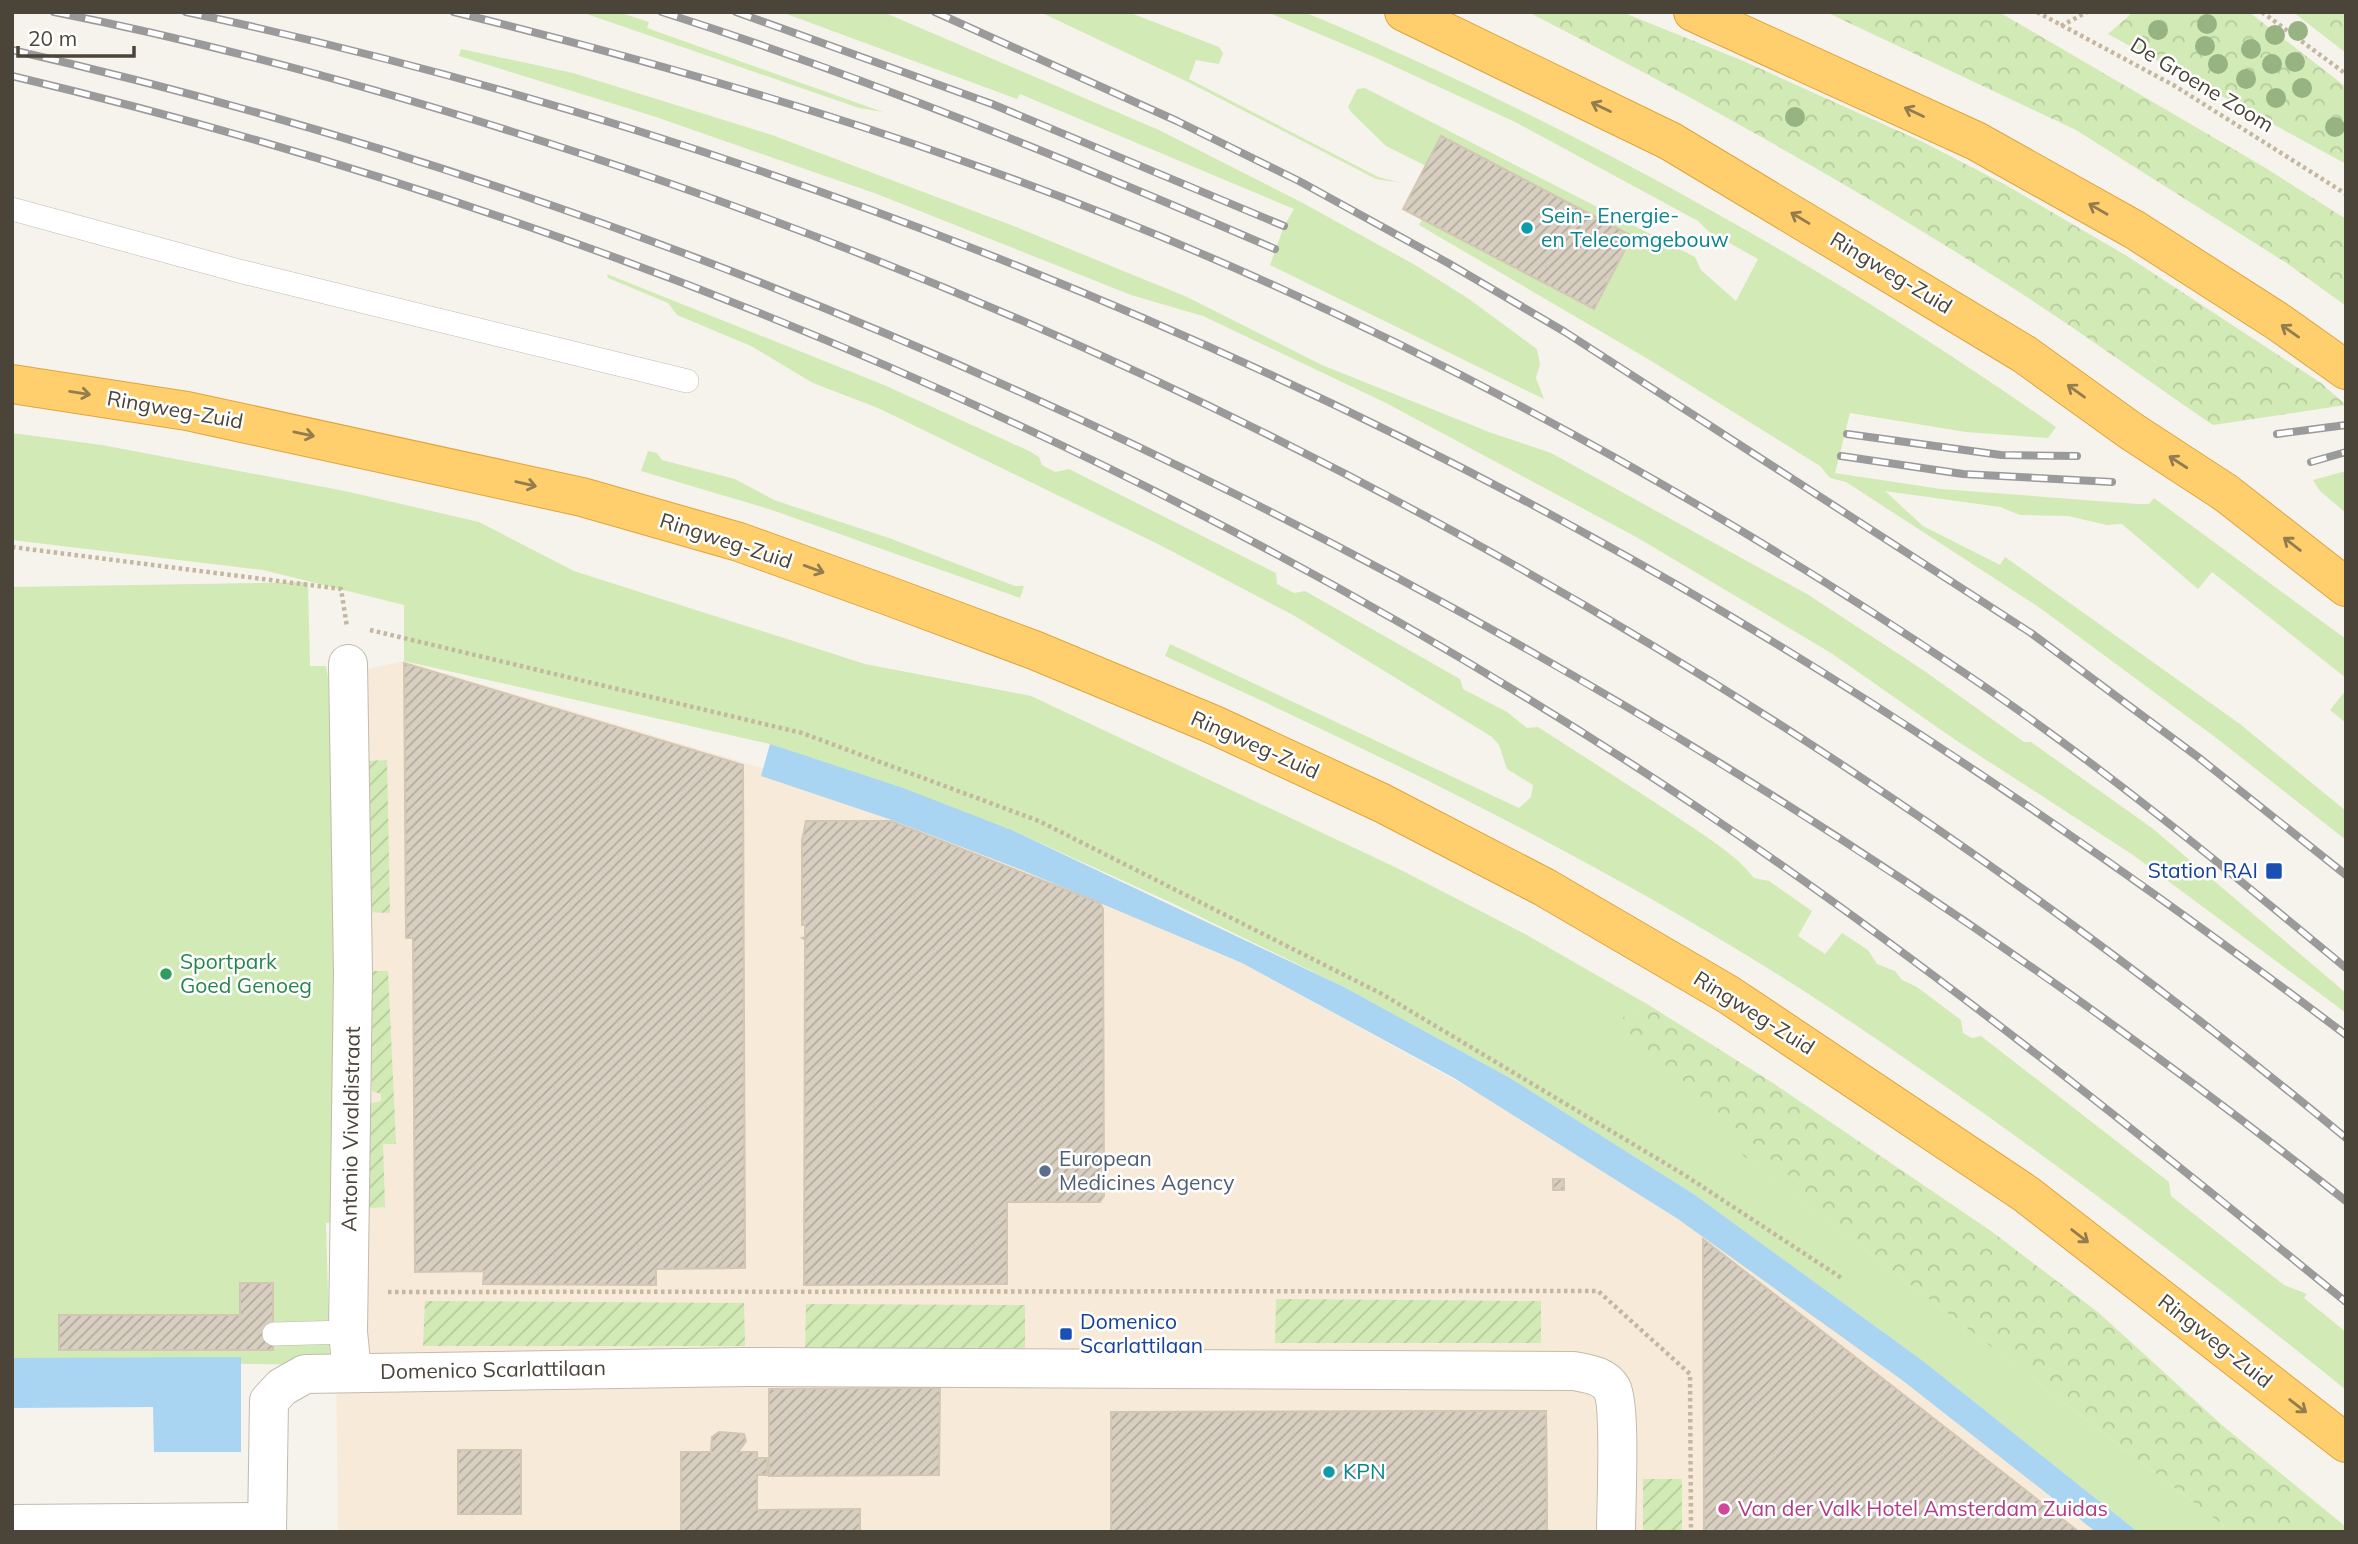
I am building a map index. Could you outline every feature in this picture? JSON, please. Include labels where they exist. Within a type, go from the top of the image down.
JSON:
[{"type":"highway","name":"Ringweg-Zuid","points":[[1404,12],[1670,141],[2024,354],[2226,493],[2346,587]]},
{"type":"highway","points":[[1693,12],[1976,141],[2135,230],[2280,323],[2346,370]]},
{"type":"highway","name":"Ringweg-Zuid","points":[[12,384],[199,413],[582,497],[739,542],[890,596],[1034,650],[1212,724],[1382,803],[1533,881],[1729,995],[1898,1105],[2026,1194],[2346,1443]]},
{"type":"street","name":"Antonio Vivaldistraat","points":[[351,640],[353,974],[348,1332],[352,1372]]},
{"type":"street","name":"Domenico Scarlattilaan","points":[[352,1372],[758,1367],[1574,1371],[1600,1376],[1612,1390],[1615,1412],[1616,1532]]},
{"type":"street","points":[[12,1524],[266,1527],[269,1401],[282,1387],[305,1374],[352,1372]]},
{"type":"lane","points":[[12,209],[239,271],[687,381]]},
{"type":"lane","points":[[274,1334],[348,1332]]},
{"type":"path","name":"De Groene Zoom","points":[[2038,12],[2175,86],[2346,194]]},
{"type":"path","points":[[2061,26],[2087,12]]},
{"type":"path","points":[[2262,12],[2346,74]]},
{"type":"path","points":[[12,547],[341,589],[351,640]]},
{"type":"path","points":[[367,629],[802,733],[1039,821],[1382,995],[1683,1174],[1843,1279]]},
{"type":"path","points":[[349,1292],[1598,1291],[1690,1374],[1691,1532]]},
{"type":"shaded area","points":[[404,661],[819,785],[1017,856],[1166,931],[1242,963],[1680,1204],[2098,1532],[338,1532],[328,677]]},
{"type":"green space","points":[[581,12],[618,12],[649,22],[647,28],[883,112],[859,108]]},
{"type":"green space","points":[[781,12],[883,12],[1159,130],[1301,202],[1415,265],[1469,299],[1537,349],[1540,364],[1536,378],[1544,399],[1270,265],[1284,226],[1294,209],[1020,94],[1017,99]]},
{"type":"green space","points":[[1040,12],[1128,12],[1219,47],[1223,53],[1219,64],[1196,60],[1189,79],[1378,177],[1402,183],[1376,179],[1188,82]]},
{"type":"green space","points":[[1267,12],[1304,12],[1500,100],[1596,148],[1691,199],[1877,308],[2056,427],[2048,438],[1966,432],[1850,413],[1835,473],[1941,489],[2137,504],[2149,504],[2154,498],[2346,639],[2346,678],[2212,572],[2198,589],[2122,524],[2107,525],[2068,516],[2020,515],[2000,507],[1885,491],[1923,526],[2000,565],[2005,557],[2240,724],[2346,811],[2346,840],[2219,740],[2040,608],[1846,482],[1830,478],[1820,466],[1648,359],[1419,225],[1422,219],[1594,309],[1632,236],[1442,136],[1426,166],[1386,146],[1348,107],[1357,89],[1365,88],[1695,257],[1701,270],[1736,301],[1758,259],[1708,231],[1698,221],[1515,122],[1374,57]]},
{"type":"green space","points":[[1528,12],[1622,12],[1741,60],[1923,142],[2004,184],[2127,256],[2321,383],[2346,405],[2213,425],[2041,306],[1897,216],[1714,111]]},
{"type":"green space","points":[[1826,12],[1999,12],[2264,167],[2346,219],[2346,306],[2288,264],[2076,130]]},
{"type":"green space","points":[[2133,12],[2249,12],[2346,87],[2346,164],[2108,34]]},
{"type":"green space","points":[[2293,12],[2346,12],[2346,53]]},
{"type":"green space","points":[[461,49],[573,73],[772,135],[1011,225],[1187,297],[1322,365],[1489,432],[1551,453],[1807,594],[1923,670],[2024,742],[2031,742],[2152,828],[2346,993],[2346,1013],[2133,855],[1954,739],[1831,653],[1638,538],[1386,403],[1203,316],[1131,295],[877,194],[653,116],[459,56]]},
{"type":"green space","points":[[607,274],[884,385],[1029,451],[1039,457],[1042,465],[1055,472],[1069,469],[1276,573],[1277,584],[1294,593],[1305,591],[1460,679],[1463,689],[1507,712],[1527,728],[1538,727],[1711,840],[1738,861],[1754,878],[1769,881],[1812,911],[1798,936],[1825,954],[1842,933],[1868,950],[1877,964],[1895,971],[1902,980],[1917,987],[1961,1020],[1963,1033],[1972,1038],[1981,1036],[2169,1182],[2171,1196],[2284,1285],[2307,1294],[2304,1298],[2346,1332],[2346,1390],[2149,1235],[2016,1136],[1879,1041],[1733,947],[1574,856],[1493,814],[1330,733],[1165,656],[1170,644],[1519,808],[1531,797],[1533,785],[1507,769],[1499,745],[1492,737],[1293,615],[1160,545],[878,408],[813,383],[751,346],[677,315],[668,303],[608,278]]},
{"type":"green space","points":[[12,433],[102,445],[345,491],[479,522],[574,571],[865,664],[1031,696],[1397,868],[1525,934],[1647,1004],[1617,1021],[1795,1180],[1737,1151],[2232,1532],[2138,1532],[1923,1361],[1695,1195],[1510,1078],[1344,987],[1172,903],[1014,831],[770,744],[404,661],[404,605],[263,570],[12,540]]},
{"type":"green space","points":[[648,451],[657,453],[662,460],[735,479],[774,500],[889,538],[1015,586],[1024,586],[1020,598],[772,510],[641,471]]},
{"type":"green space","points":[[2346,471],[2346,513],[2320,491],[2313,480]]},
{"type":"green space","name":"Sportpark Goed Genoeg","points":[[308,582],[310,666],[326,666],[328,677],[333,805],[335,1222],[326,1223],[330,1365],[12,1361],[12,587]]},
{"type":"green space","points":[[2346,690],[2346,723],[2330,710]]},
{"type":"green space","points":[[387,760],[390,913],[366,912],[367,761]]},
{"type":"green space","points":[[367,971],[388,971],[396,1144],[383,1144],[385,1207],[368,1208],[368,1104],[381,1101],[381,1094],[372,1091]]},
{"type":"green space","points":[[1647,1004],[1773,1083],[1991,1231],[2099,1313],[2223,1426],[2346,1527],[2346,1532],[2232,1532],[1733,1148],[1792,1178],[1616,1021]]},
{"type":"green space","points":[[1276,1299],[1541,1301],[1541,1343],[1275,1343]]},
{"type":"green space","points":[[425,1301],[744,1303],[745,1346],[423,1346]]},
{"type":"green space","points":[[806,1304],[1025,1305],[1025,1348],[805,1348]]},
{"type":"green space","points":[[1643,1479],[1682,1479],[1682,1532],[1643,1532]]},
{"type":"water","points":[[770,744],[903,788],[1014,831],[1344,987],[1510,1078],[1695,1195],[1923,1361],[2138,1532],[2096,1532],[1902,1380],[1678,1219],[1454,1078],[1242,963],[1022,870],[889,819],[761,776]]},
{"type":"water","points":[[241,1357],[241,1452],[154,1452],[153,1407],[12,1408],[12,1358]]},
{"type":"building","name":"Sein- Energie- en Telecomgebouw","points":[[1441,136],[1632,236],[1594,309],[1403,209]]},
{"type":"building","points":[[404,663],[743,765],[745,1268],[656,1269],[656,1285],[483,1284],[484,1271],[415,1272],[413,938],[406,938]]},
{"type":"building","points":[[806,821],[891,821],[1100,903],[1103,909],[1104,1196],[1100,1202],[1007,1202],[1007,1284],[804,1285],[805,940],[802,938],[805,937],[805,925],[802,925],[802,840]]},
{"type":"building","points":[[1553,1179],[1564,1179],[1564,1190],[1553,1190]]},
{"type":"building","points":[[1703,1239],[1818,1328],[2079,1532],[1704,1532]]},
{"type":"building","points":[[240,1283],[273,1283],[273,1350],[59,1350],[59,1315],[240,1315]]},
{"type":"building","points":[[940,1388],[939,1475],[769,1476],[769,1389]]},
{"type":"building","name":"KPN","points":[[1546,1411],[1547,1532],[1111,1532],[1111,1412]]},
{"type":"building","name":"KPN","points":[[1546,1411],[1547,1532],[1111,1532],[1111,1412]]},
{"type":"building","points":[[719,1432],[744,1434],[746,1441],[738,1452],[757,1452],[757,1458],[767,1458],[767,1475],[757,1475],[757,1510],[860,1509],[860,1532],[681,1532],[681,1452],[711,1452],[712,1437]]},
{"type":"building","points":[[458,1450],[521,1450],[521,1514],[458,1514]]},
{"type":"railway","points":[[54,12],[253,57],[449,112],[579,153],[819,238],[1054,335],[1284,443],[1509,562],[1727,691],[1940,831],[2146,980],[2346,1138]]},
{"type":"railway","points":[[186,12],[386,59],[586,115],[784,179],[979,251],[1172,331],[1361,418],[1546,512],[1725,613],[1885,712],[2042,815],[2195,923],[2346,1035]]},
{"type":"railway","points":[[454,12],[708,80],[960,160],[1092,209],[1223,263],[1351,321],[1478,384],[1602,450],[1725,521],[1963,672],[2110,778],[2346,968]]},
{"type":"railway","points":[[662,12],[895,93],[1275,249]]},
{"type":"railway","points":[[736,12],[992,104],[1284,226]]},
{"type":"railway","points":[[935,12],[1177,121],[1299,181],[1448,263],[1565,332],[2031,633],[2198,757],[2346,875]]},
{"type":"railway","points":[[12,50],[327,133],[637,236],[943,358],[1242,497],[1533,653],[1815,823],[2086,1006],[2346,1201]]},
{"type":"railway","points":[[12,76],[236,134],[457,202],[674,279],[887,366],[1096,462],[1301,568],[1502,683],[1697,807],[1781,865],[2027,1047],[2346,1302]]},
{"type":"railway","points":[[2277,434],[2346,425]]},
{"type":"railway","points":[[1847,434],[2001,455],[2077,456]]},
{"type":"railway","points":[[2311,462],[2346,452]]},
{"type":"railway","points":[[1841,456],[1963,474],[2112,482]]},
{"type":"place","name":"Sein- Energie- en Telecomgebouw","points":[[1527,228]]},
{"type":"place","name":"Station RAI","points":[[2274,871]]},
{"type":"place","name":"Sportpark Goed Genoeg","points":[[166,974]]},
{"type":"place","name":"European Medicines Agency","points":[[1045,1171]]},
{"type":"place","name":"Domenico Scarlattilaan","points":[[1066,1334]]},
{"type":"place","name":"KPN","points":[[1329,1472]]},
{"type":"place","name":"Van der Valk Hotel Amsterdam Zuidas","points":[[1724,1509]]}]
